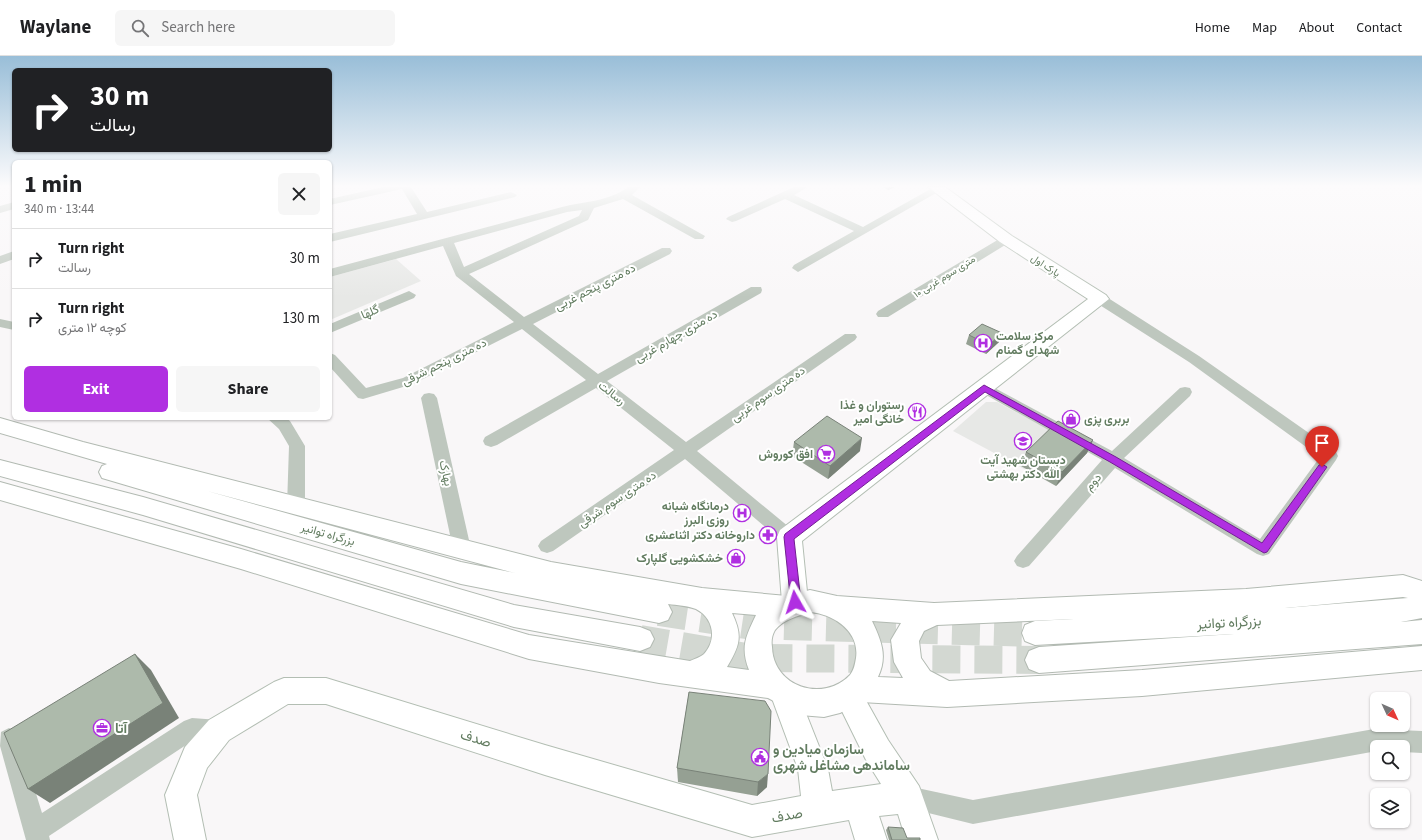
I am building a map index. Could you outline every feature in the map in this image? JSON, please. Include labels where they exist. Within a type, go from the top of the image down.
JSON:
[{"type":"main road","name":"پارک اول","points":[[985,224],[1006,239],[1100,299]]},
{"type":"main road","points":[[790,604],[789,537],[1100,299]]},
{"type":"main road","points":[[0,426],[83,450],[551,572],[702,599],[790,604],[810,601],[824,602],[838,607],[934,614],[1246,600],[1404,586],[1422,592]]},
{"type":"main road","name":"بزرگراه توانیر","points":[[0,442],[461,573],[659,612]]},
{"type":"main road","points":[[0,468],[143,506],[514,616],[640,639]]},
{"type":"main road","points":[[0,491],[234,557],[529,647],[779,689]]},
{"type":"main road","points":[[693,674],[712,664],[724,647],[726,628],[718,610],[702,599]]},
{"type":"main road","points":[[790,604],[771,614],[762,626],[757,640],[757,656],[762,672],[779,689],[796,699],[817,703],[836,700],[853,692],[867,676],[871,660],[870,644],[863,629],[852,617],[838,607]]},
{"type":"main road","name":"بزرگراه توانیر","points":[[1035,633],[1323,617],[1416,609],[1422,606]]},
{"type":"main road","points":[[934,614],[915,623],[905,640],[908,662],[920,680],[947,694]]},
{"type":"main road","name":"بزرگراه توانیر","points":[[1039,660],[1422,632]]},
{"type":"main road","points":[[853,692],[947,694],[1142,683],[1422,658]]},
{"type":"main road","points":[[779,689],[813,769],[819,809]]},
{"type":"main road","name":"صدف","points":[[190,840],[181,795],[196,758],[219,730],[284,691],[326,691],[545,760],[752,820],[859,802],[908,797]]},
{"type":"main road","points":[[853,692],[876,750],[908,797],[922,840]]},
{"type":"main road","points":[[859,802],[871,840]]},
{"type":"street","points":[[332,238],[392,224]]},
{"type":"street","points":[[332,272],[513,224]]},
{"type":"street","points":[[460,273],[571,224]]},
{"type":"street","points":[[676,224],[698,236]]},
{"type":"street","points":[[847,224],[863,231]]},
{"type":"street","points":[[798,268],[876,224]]},
{"type":"street","name":"۱۰ متری سوم غربی","points":[[883,314],[1006,239]]},
{"type":"street","name":"رسالت","points":[[447,242],[460,273],[686,452],[789,537]]},
{"type":"street","name":"ده متری پنجم غربی","points":[[523,323],[666,251]]},
{"type":"street","points":[[0,260],[12,257]]},
{"type":"street","name":"ده متری چهارم غربی","points":[[491,441],[756,290]]},
{"type":"street","name":"گلها","points":[[332,328],[409,294]]},
{"type":"street","points":[[984,388],[1113,459],[1264,549],[1330,456],[1194,359],[1100,299]]},
{"type":"street","points":[[0,323],[12,326]]},
{"type":"street","name":"ده متری پنجم شرقی","points":[[332,360],[363,394],[408,381],[523,323]]},
{"type":"street","name":"ده متری سوم غربی","points":[[686,452],[850,337]]},
{"type":"street","name":"دوم","points":[[1023,561],[1113,459],[1185,392]]},
{"type":"street","name":"بهارک","points":[[429,398],[462,549]]},
{"type":"street","points":[[278,420],[285,425],[297,446],[296,506]]},
{"type":"street","name":"ده متری سوم شرقی","points":[[547,546],[686,452]]},
{"type":"street","points":[[9,739],[37,835],[192,728],[219,730]]},
{"type":"street","points":[[908,797],[973,812],[1374,740],[1422,742]]},
{"type":"shaded area","points":[[396,259],[421,281],[332,319],[332,276]]},
{"type":"shaded area","name":"دبستان شهید آیت الله دکتر بهشتی","points":[[986,402],[997,402],[1089,451],[1056,486],[953,431]]},
{"type":"building","points":[[982,324],[1002,333],[989,345],[969,335]]},
{"type":"building","points":[[827,416],[862,438],[830,466],[794,442]]},
{"type":"building","points":[[1058,421],[1093,440],[1062,472],[1026,452]]},
{"type":"building","points":[[135,654],[163,703],[28,789],[4,733]]},
{"type":"building","points":[[689,692],[765,701],[771,711],[768,774],[758,782],[677,768]]},
{"type":"building","points":[[888,827],[903,828],[907,838],[920,838],[920,840],[892,840]]},
{"type":"tunnel","points":[[659,612],[746,625],[1035,633]]},
{"type":"tunnel","points":[[640,639],[751,658],[1039,660]]},
{"type":"place","name":"مرکز سلامت شهدای گمنام","points":[[983,343]]},
{"type":"place","name":"رستوران و غذا خانگی امیر","points":[[917,412]]},
{"type":"place","name":"بربری پزی","points":[[1071,419]]},
{"type":"place","name":"دبستان شهید آیت الله دکتر بهشتی","points":[[1023,441]]},
{"type":"place","name":"افق کوروش","points":[[826,454]]},
{"type":"place","name":"درمانگاه شبانه روزی البرز","points":[[742,513]]},
{"type":"place","name":"داروخانه دکتر اثناعشری","points":[[768,535]]},
{"type":"place","name":"خشکشویی گلپارک","points":[[736,558]]},
{"type":"place","name":"آتا","points":[[102,728]]},
{"type":"place","name":"سازمان میادین و ساماندهی مشاغل شهری","points":[[760,757]]},
{"type":"route","points":[[795,602],[789,537],[984,388],[1113,459],[1264,549],[1322,467]]}]
